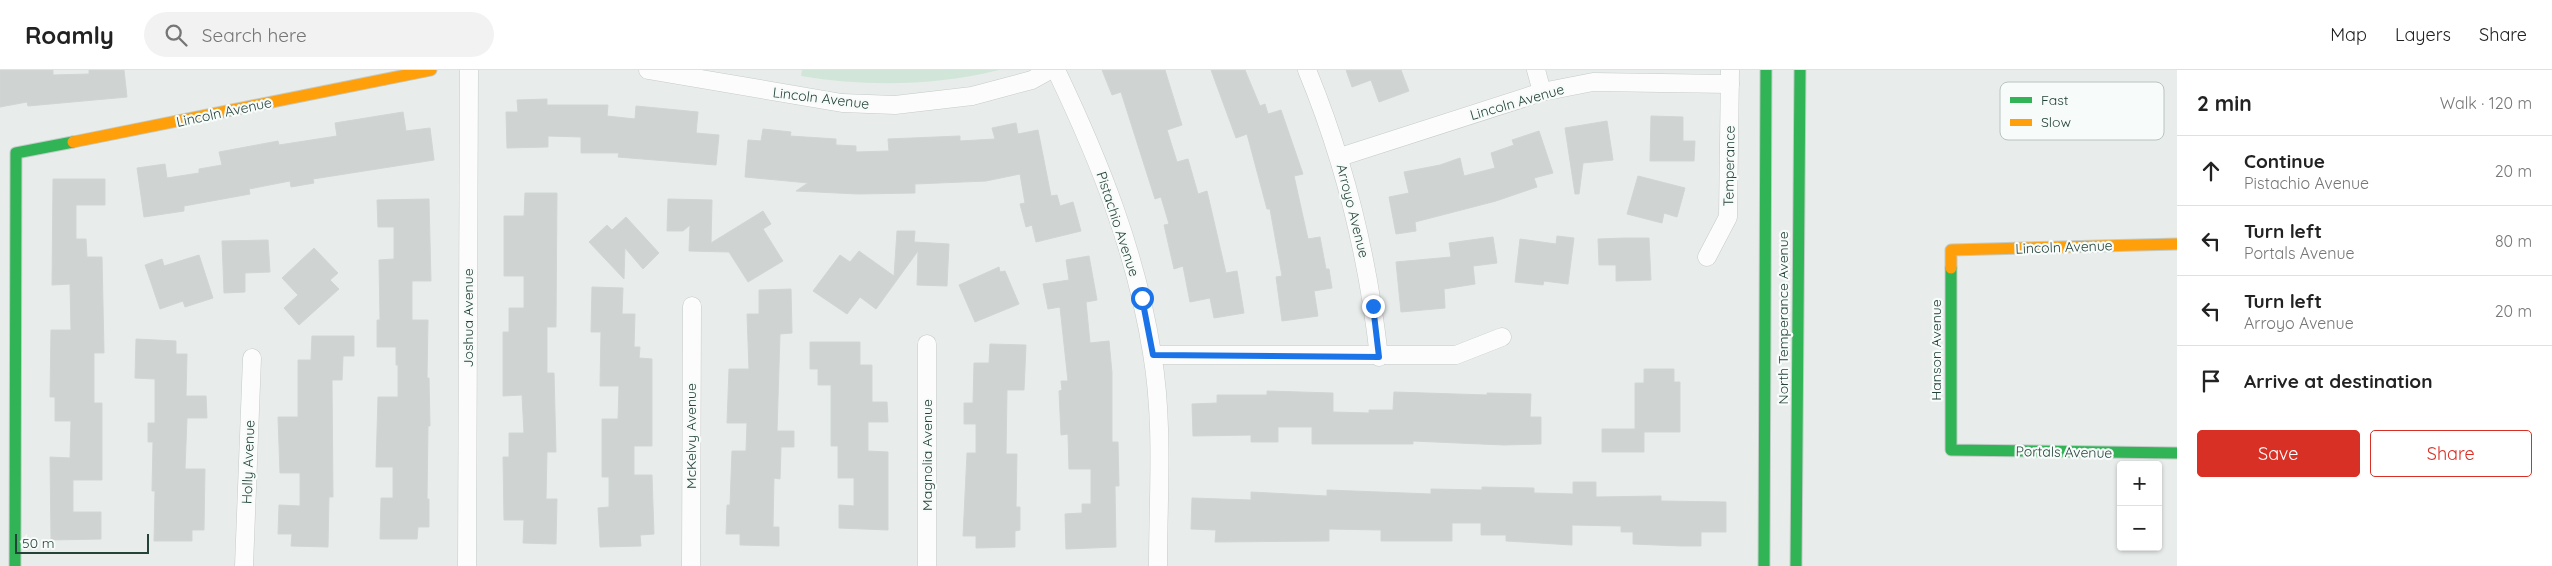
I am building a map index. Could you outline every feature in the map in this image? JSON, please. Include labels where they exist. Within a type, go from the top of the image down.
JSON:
[{"type":"street","name":"Lincoln Avenue","points":[[16,566],[16,153],[116,135],[431,70]]},
{"type":"street","name":"Joshua Avenue","points":[[466,566],[469,70]]},
{"type":"street","name":"Lincoln Avenue","points":[[648,70],[842,103],[895,105],[972,96],[1032,80],[1050,70]]},
{"type":"street","name":"Pistachio Avenue","points":[[1056,70],[1109,188],[1142,298],[1153,355],[1158,452],[1158,566]]},
{"type":"street","name":"Arroyo Avenue","points":[[1307,70],[1340,157],[1361,239],[1373,306],[1379,357]]},
{"type":"street","points":[[1536,70],[1542,92]]},
{"type":"street","name":"North Temperance Avenue","points":[[1764,566],[1766,70]]},
{"type":"street","name":"North Temperance Avenue","points":[[1796,566],[1800,70]]},
{"type":"street","name":"Lincoln Avenue","points":[[1340,157],[1542,92],[1593,82],[1730,77]]},
{"type":"street","name":"Temperance","points":[[1707,257],[1728,217],[1730,77]]},
{"type":"street","name":"Lincoln Avenue","points":[[1951,250],[2177,244]]},
{"type":"street","name":"Hanson Avenue","points":[[1951,250],[1951,450]]},
{"type":"street","name":"McKelvy Avenue","points":[[691,566],[692,306]]},
{"type":"street","points":[[1153,355],[1456,356],[1502,337]]},
{"type":"street","name":"Magnolia Avenue","points":[[927,344],[927,566]]},
{"type":"street","name":"Holly Avenue","points":[[244,566],[252,358]]},
{"type":"street","name":"Portals Avenue","points":[[1951,450],[2177,453]]},
{"type":"green space","points":[[802,70],[999,70],[925,82],[876,83],[826,80],[801,76]]},
{"type":"building","points":[[0,70],[53,70],[53,75],[89,74],[89,70],[124,70],[127,97],[28,106],[27,102],[0,107]]},
{"type":"building","points":[[1102,70],[1165,70],[1182,125],[1167,130],[1177,162],[1188,159],[1198,194],[1207,191],[1226,273],[1237,271],[1244,313],[1214,318],[1210,298],[1190,302],[1183,266],[1174,269],[1164,225],[1169,224],[1161,197],[1155,199],[1121,92],[1112,95]]},
{"type":"building","points":[[1211,70],[1245,70],[1260,106],[1265,104],[1268,114],[1281,110],[1303,174],[1294,176],[1308,239],[1320,237],[1326,269],[1329,269],[1332,288],[1314,291],[1318,316],[1282,321],[1276,277],[1282,276],[1270,209],[1267,209],[1247,134],[1236,138]]},
{"type":"building","points":[[1346,70],[1401,70],[1409,91],[1379,102],[1371,80],[1352,87]]},
{"type":"building","points":[[547,99],[547,105],[608,105],[607,116],[635,119],[636,106],[698,112],[696,133],[719,135],[716,165],[618,157],[619,153],[581,153],[581,137],[548,136],[548,147],[507,148],[506,112],[518,112],[517,100]]},
{"type":"building","points":[[403,112],[406,131],[430,128],[434,160],[313,179],[314,183],[291,187],[290,181],[249,189],[250,194],[184,206],[184,211],[144,217],[137,168],[165,164],[167,178],[199,173],[199,169],[222,165],[219,152],[278,141],[279,145],[337,136],[335,123]]},
{"type":"building","points":[[1651,116],[1683,117],[1683,141],[1695,141],[1694,161],[1650,161]]},
{"type":"building","points":[[1607,121],[1613,160],[1583,163],[1579,194],[1575,194],[1565,128]]},
{"type":"building","points":[[1016,123],[1018,134],[1038,130],[1051,196],[1057,195],[1060,206],[1073,202],[1081,231],[1036,242],[1032,225],[1026,227],[1020,204],[1025,203],[1020,174],[986,181],[915,184],[915,193],[858,194],[796,191],[808,183],[745,177],[748,140],[761,141],[763,129],[791,132],[790,136],[836,139],[836,145],[856,146],[856,152],[889,151],[888,139],[960,136],[960,141],[995,139],[992,128]]},
{"type":"building","points":[[1539,131],[1553,173],[1534,178],[1537,187],[1496,201],[1415,222],[1416,231],[1396,234],[1389,197],[1409,193],[1404,172],[1440,165],[1460,158],[1464,176],[1495,168],[1491,153],[1514,145],[1512,140]]},
{"type":"building","points":[[1638,176],[1685,188],[1677,217],[1664,213],[1662,223],[1627,214]]},
{"type":"building","points":[[53,179],[105,179],[105,205],[76,205],[76,239],[86,239],[87,257],[102,257],[104,353],[94,353],[94,403],[102,403],[102,480],[73,480],[73,512],[101,512],[101,539],[51,540],[50,457],[70,458],[71,421],[55,421],[55,397],[50,397],[51,330],[71,330],[70,284],[52,285]]},
{"type":"building","points":[[525,193],[557,193],[556,327],[547,327],[547,373],[554,373],[556,452],[547,452],[546,499],[557,499],[556,544],[523,543],[524,520],[504,520],[503,457],[509,457],[509,433],[524,433],[522,395],[503,396],[503,332],[509,332],[509,308],[524,308],[524,276],[504,276],[504,216],[524,216]]},
{"type":"building","points":[[429,199],[431,281],[412,281],[412,320],[428,320],[427,378],[429,378],[430,426],[428,426],[427,499],[429,499],[429,527],[418,527],[417,539],[380,539],[381,498],[393,498],[393,467],[376,467],[378,397],[398,397],[398,365],[396,365],[396,347],[377,347],[377,320],[380,320],[379,260],[394,259],[394,227],[378,227],[377,200]]},
{"type":"building","points":[[668,199],[712,200],[711,243],[763,211],[771,224],[763,229],[783,261],[748,282],[729,252],[689,251],[690,225],[683,231],[667,231]]},
{"type":"building","points":[[626,217],[659,253],[643,269],[625,248],[624,279],[589,242],[607,225],[612,230]]},
{"type":"building","points":[[897,231],[915,231],[914,242],[949,244],[947,286],[917,285],[918,251],[876,309],[860,297],[847,314],[813,291],[840,255],[850,262],[859,251],[894,276]]},
{"type":"building","points":[[1557,236],[1574,238],[1568,284],[1544,281],[1543,285],[1515,282],[1520,239],[1556,244]]},
{"type":"building","points":[[1493,237],[1497,263],[1473,266],[1475,284],[1444,289],[1445,308],[1401,312],[1396,262],[1451,257],[1449,243]]},
{"type":"building","points":[[1649,238],[1651,280],[1616,281],[1616,265],[1599,265],[1598,239]]},
{"type":"building","points":[[268,240],[270,272],[245,273],[245,292],[224,293],[222,241]]},
{"type":"building","points":[[314,248],[338,273],[330,280],[339,289],[299,325],[284,308],[298,295],[282,278]]},
{"type":"building","points":[[199,255],[213,298],[185,307],[183,301],[160,309],[145,265],[162,259],[164,266]]},
{"type":"building","points":[[1089,256],[1097,300],[1086,302],[1090,343],[1109,341],[1112,373],[1112,442],[1118,442],[1119,486],[1115,486],[1116,547],[1066,549],[1065,514],[1082,513],[1082,504],[1091,504],[1091,469],[1069,469],[1068,434],[1061,435],[1059,391],[1062,390],[1061,381],[1068,381],[1060,307],[1048,309],[1043,284],[1069,280],[1066,260]]},
{"type":"building","points":[[999,267],[1000,272],[1005,271],[1019,304],[975,322],[959,285]]},
{"type":"building","points":[[592,287],[623,288],[622,314],[635,314],[634,347],[640,347],[639,358],[652,359],[652,446],[634,446],[634,475],[652,475],[654,534],[640,535],[641,546],[600,547],[598,508],[609,507],[609,477],[602,477],[602,419],[618,419],[619,386],[600,386],[601,332],[591,332]]},
{"type":"building","points":[[791,289],[792,333],[780,334],[777,431],[794,431],[794,447],[781,447],[780,479],[774,478],[773,527],[779,527],[779,546],[740,545],[740,534],[726,534],[727,505],[730,505],[732,451],[746,451],[747,423],[727,423],[729,369],[749,369],[747,314],[759,314],[759,290]]},
{"type":"building","points":[[312,336],[354,336],[354,356],[343,356],[342,380],[332,380],[333,497],[329,497],[328,547],[291,546],[292,534],[278,534],[279,505],[300,506],[300,473],[280,473],[278,417],[298,417],[298,360],[311,360]]},
{"type":"building","points":[[136,339],[176,341],[176,354],[187,354],[186,396],[206,396],[207,418],[187,418],[185,469],[205,469],[204,530],[192,530],[192,541],[154,541],[155,491],[152,491],[153,442],[148,442],[148,423],[155,423],[155,379],[135,378]]},
{"type":"building","points":[[810,342],[860,342],[860,365],[872,365],[872,402],[887,402],[888,422],[868,422],[868,451],[888,452],[888,530],[839,528],[839,505],[854,506],[854,478],[838,478],[838,446],[831,446],[831,385],[818,385],[818,369],[810,369]]},
{"type":"building","points":[[990,344],[1026,345],[1024,390],[1007,390],[1006,454],[1017,454],[1016,507],[1020,507],[1020,530],[1015,531],[1015,547],[976,548],[976,536],[963,536],[967,453],[976,453],[976,424],[964,424],[964,403],[973,403],[974,363],[989,363]]},
{"type":"building","points":[[1644,369],[1674,369],[1674,382],[1680,382],[1680,432],[1644,432],[1644,452],[1602,452],[1602,429],[1635,429],[1635,383],[1644,383]]},
{"type":"building","points":[[1267,391],[1333,393],[1333,412],[1369,413],[1369,410],[1393,410],[1394,392],[1487,395],[1487,393],[1531,394],[1530,417],[1541,417],[1541,444],[1504,445],[1413,441],[1413,444],[1312,444],[1312,427],[1278,427],[1278,442],[1251,442],[1251,435],[1193,436],[1192,404],[1217,403],[1217,395],[1267,395]]},
{"type":"building","points":[[1573,482],[1596,482],[1596,497],[1661,496],[1661,501],[1726,502],[1726,532],[1701,532],[1701,546],[1682,546],[1633,544],[1633,532],[1621,532],[1621,526],[1572,525],[1572,545],[1506,541],[1506,535],[1481,535],[1481,523],[1452,523],[1452,541],[1381,541],[1381,530],[1329,529],[1329,541],[1215,542],[1216,530],[1191,529],[1192,498],[1251,500],[1251,492],[1327,496],[1327,490],[1431,494],[1431,489],[1482,490],[1482,487],[1534,488],[1534,493],[1573,494]]},
{"type":"traffic: fast","points":[[1764,566],[1766,70]]},
{"type":"traffic: fast","points":[[1796,566],[1800,70]]},
{"type":"traffic: fast","points":[[15,566],[16,153],[73,142]]},
{"type":"traffic: fast","points":[[1951,268],[1951,450],[2177,453]]},
{"type":"traffic: slow","points":[[73,142],[431,70]]},
{"type":"traffic: slow","points":[[1951,268],[1951,250],[2177,244]]},
{"type":"route","points":[[1142,298],[1153,355],[1379,357],[1373,306]]}]
